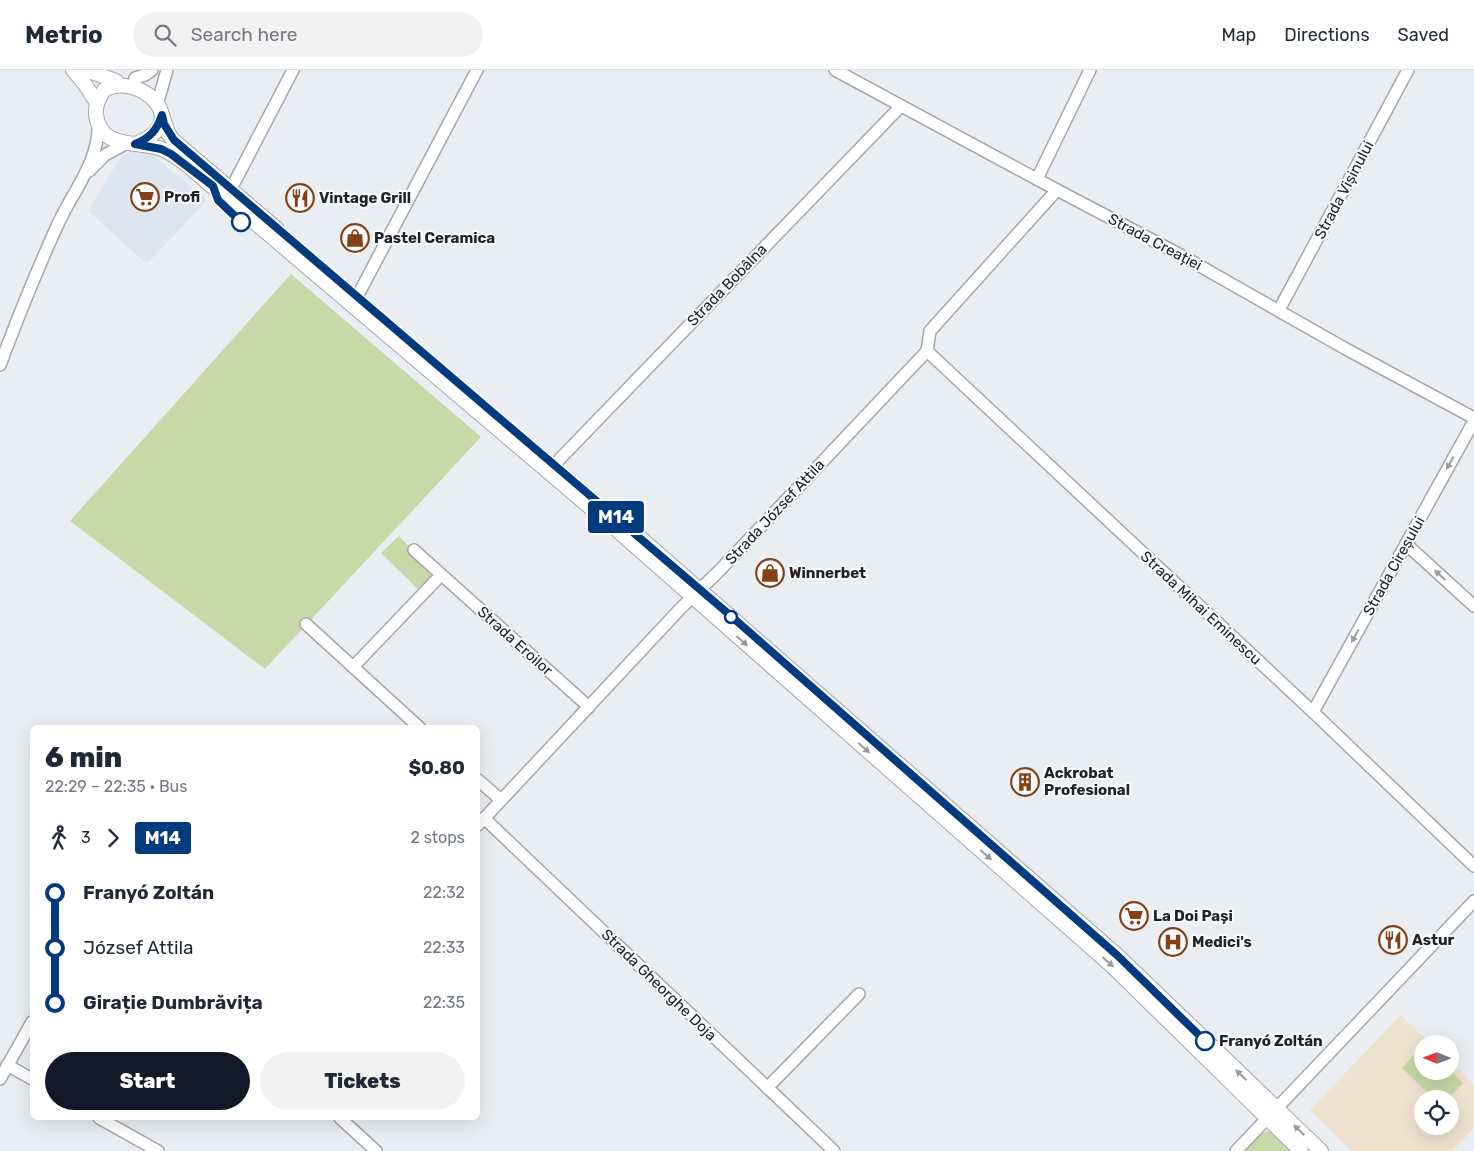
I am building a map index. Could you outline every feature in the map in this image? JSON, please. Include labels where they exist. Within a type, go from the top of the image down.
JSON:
[{"type":"main road","points":[[73,70],[97,104]]},
{"type":"main road","points":[[86,70],[116,81]]},
{"type":"main road","points":[[696,594],[554,464],[174,140],[164,124],[160,98],[154,89],[145,82],[135,78],[124,78],[107,86],[101,94],[96,113],[104,133],[114,140],[152,146],[166,151],[213,186],[618,531],[696,594],[1118,956],[1272,1114],[1301,1151]]},
{"type":"main road","points":[[130,144],[145,140],[153,134],[159,125],[162,115]]},
{"type":"main road","points":[[1272,1114],[1321,1151]]},
{"type":"street","points":[[135,78],[145,75],[152,70]]},
{"type":"street","points":[[160,98],[167,70]]},
{"type":"street","points":[[230,189],[293,70]]},
{"type":"street","points":[[357,297],[478,70]]},
{"type":"street","name":"Strada Creației","points":[[834,70],[1177,253],[1474,419]]},
{"type":"street","points":[[1037,179],[1090,70]]},
{"type":"street","name":"Strada Vișinului","points":[[1279,310],[1408,70]]},
{"type":"street","name":"Strada Bobâlna","points":[[554,464],[901,106]]},
{"type":"street","points":[[0,365],[59,221],[86,174],[97,144],[99,134],[98,122]]},
{"type":"street","points":[[86,174],[105,155],[130,144]]},
{"type":"street","name":"Strada József Attila","points":[[481,821],[927,351],[930,331],[1057,190]]},
{"type":"street","name":"Strada Mihai Eminescu","points":[[927,351],[1314,712],[1474,866]]},
{"type":"street","name":"Strada Cireșului","points":[[1314,712],[1474,419]]},
{"type":"street","points":[[1406,544],[1474,606]]},
{"type":"street","name":"Strada Eroilor","points":[[414,550],[589,707]]},
{"type":"street","points":[[353,667],[441,575]]},
{"type":"street","points":[[306,624],[417,725]]},
{"type":"street","points":[[480,782],[500,800]]},
{"type":"street","name":"Strada Gheorghe Doja","points":[[481,821],[834,1151]]},
{"type":"street","points":[[1236,1151],[1474,901]]},
{"type":"street","points":[[767,1088],[859,994]]},
{"type":"street","points":[[0,1079],[30,1026]]},
{"type":"street","points":[[8,1065],[30,1078]]},
{"type":"street","points":[[103,1120],[158,1151]]},
{"type":"street","points":[[342,1120],[376,1151]]},
{"type":"shaded area","points":[[148,151],[207,200],[147,264],[88,211],[124,154]]},
{"type":"shaded area","points":[[1401,1015],[1422,1035],[1414,1035],[1414,1080],[1459,1080],[1459,1071],[1474,1085],[1474,1128],[1452,1151],[1352,1151],[1310,1110]]},
{"type":"green space","points":[[291,274],[481,437],[265,669],[70,521]]},
{"type":"green space","points":[[399,536],[435,573],[419,590],[381,553]]},
{"type":"green space","points":[[1414,1055],[1414,1080],[1402,1068]]},
{"type":"green space","points":[[1459,1079],[1463,1083],[1456,1090],[1425,1090],[1414,1080]]},
{"type":"green space","points":[[1269,1131],[1277,1132],[1296,1151],[1244,1151],[1261,1134]]},
{"type":"bus line","name":"M14","points":[[241,222],[218,200],[213,186],[171,154],[152,146],[135,144],[153,134],[159,125],[162,115],[168,133],[208,171],[731,616],[1118,956],[1205,1041]]},
{"type":"place","name":"Profi","points":[[145,197]]},
{"type":"place","name":"Vintage Grill","points":[[300,198]]},
{"type":"place","name":"Pastel Ceramica","points":[[355,238]]},
{"type":"place","name":"Winnerbet","points":[[770,573]]},
{"type":"place","name":"Ackrobat Profesional","points":[[1025,782]]},
{"type":"place","name":"La Doi Pași","points":[[1134,916]]},
{"type":"place","name":"Astur","points":[[1393,940]]},
{"type":"place","name":"Medici's","points":[[1173,942]]},
{"type":"place","name":"Franyó Zoltán","points":[[1205,1041]]}]
